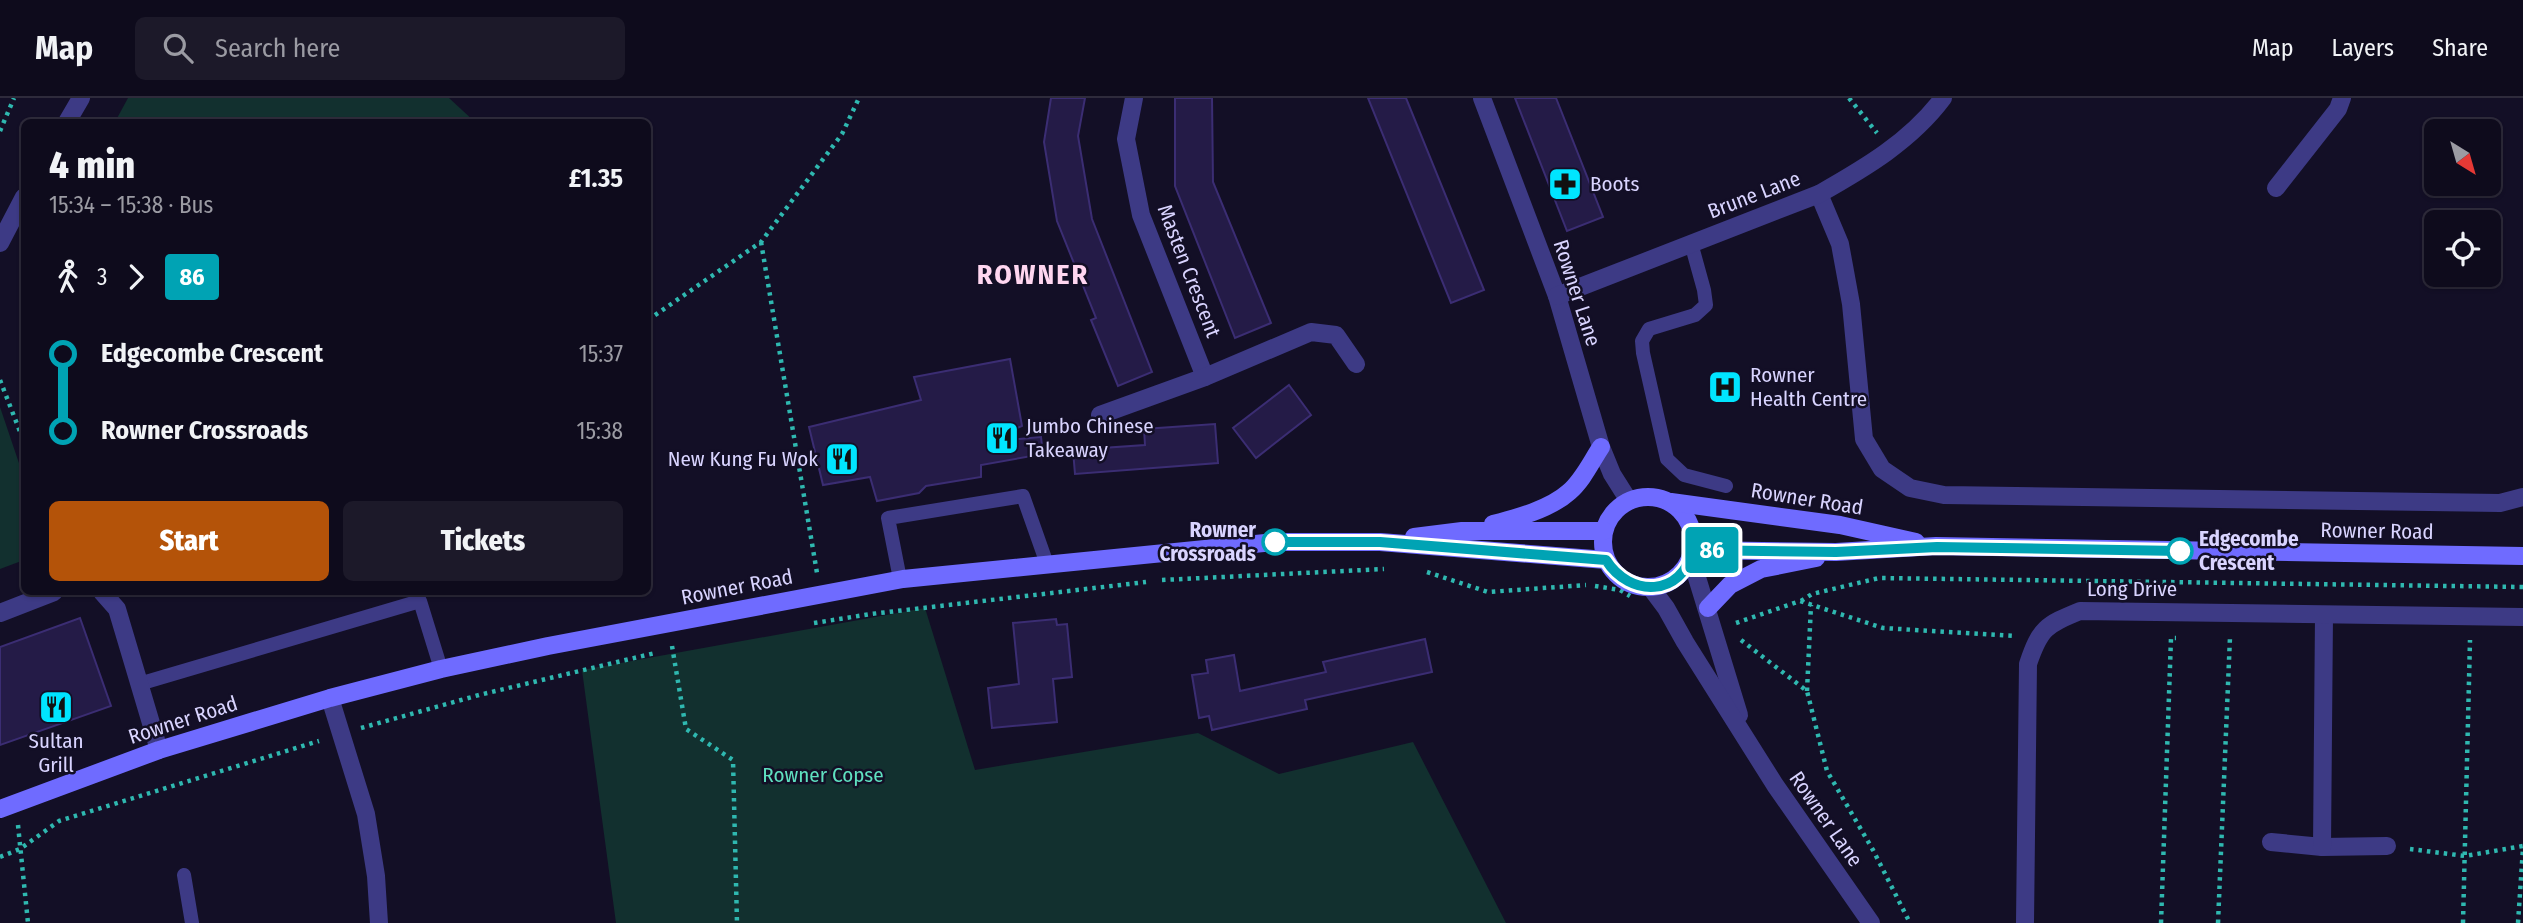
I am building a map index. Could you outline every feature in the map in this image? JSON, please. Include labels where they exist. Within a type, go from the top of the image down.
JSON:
[{"type":"main road","points":[[1462,531],[1514,519],[1568,493],[1583,477],[1601,447]]},
{"type":"main road","points":[[1657,497],[1671,502],[1682,511],[1689,522],[1694,536],[1693,554],[1676,579],[1651,588],[1637,586],[1624,581],[1606,560],[1604,531],[1609,518],[1629,501],[1657,497]]},
{"type":"main road","name":"Rowner Road","points":[[1671,502],[1840,525],[1937,547]]},
{"type":"main road","name":"Rowner Road","points":[[1380,542],[1462,531],[1604,531]]},
{"type":"main road","name":"Rowner Road","points":[[8,806],[159,750],[330,698],[441,669],[900,579],[1274,542],[1380,542],[1606,560]]},
{"type":"main road","name":"Rowner Road","points":[[1693,554],[1836,552],[1937,547],[2523,555]]},
{"type":"main road","points":[[1708,608],[1730,585],[1761,569],[1836,552]]},
{"type":"street","points":[[69,119],[81,98]]},
{"type":"street","name":"Masten Crescent","points":[[1134,98],[1126,139],[1141,215],[1205,377]]},
{"type":"street","name":"Rowner Lane","points":[[1482,98],[1557,296],[1601,447],[1612,474],[1629,501]]},
{"type":"street","name":"Brune Lane","points":[[1557,296],[1819,194],[1857,173],[1903,142],[1943,98]]},
{"type":"street","points":[[2276,188],[2337,109],[2342,98]]},
{"type":"street","points":[[1819,194],[1840,244],[1851,304],[1864,439],[1882,469],[1910,488],[1944,495],[2500,503],[2523,497]]},
{"type":"street","points":[[0,243],[21,203]]},
{"type":"street","points":[[1100,415],[1205,377],[1311,332],[1336,335],[1356,364]]},
{"type":"street","name":"Rowner Lane","points":[[1693,554],[1712,631],[1747,738]]},
{"type":"street","name":"Rowner Lane","points":[[1651,588],[1775,785],[1871,923]]},
{"type":"street","points":[[0,613],[46,595]]},
{"type":"street","points":[[104,595],[117,610],[159,750]]},
{"type":"street","name":"Long Drive","points":[[2025,923],[2028,664],[2037,638],[2055,621],[2080,611],[2523,617]]},
{"type":"street","points":[[2322,847],[2324,615]]},
{"type":"street","points":[[330,698],[366,814],[376,876],[379,923]]},
{"type":"street","points":[[2271,842],[2322,847],[2387,846]]},
{"type":"lane","points":[[1691,243],[1706,305],[1695,316],[1649,330],[1642,341],[1643,353],[1667,459],[1685,475],[1726,486]]},
{"type":"lane","points":[[900,579],[888,519],[1023,496],[1047,564]]},
{"type":"lane","points":[[139,684],[419,601],[441,669]]},
{"type":"lane","points":[[184,875],[192,923]]},
{"type":"path","points":[[0,131],[14,98]]},
{"type":"path","points":[[651,318],[761,242],[842,134],[859,98]]},
{"type":"path","points":[[1849,98],[1891,150]]},
{"type":"path","points":[[761,242],[821,594]]},
{"type":"path","points":[[0,380],[21,434]]},
{"type":"path","points":[[1160,580],[1397,568]]},
{"type":"path","points":[[1421,570],[1489,592],[1588,584],[1620,590],[1637,600]]},
{"type":"path","points":[[1724,627],[1800,601],[1812,594],[1880,578],[2523,587]]},
{"type":"path","points":[[804,624],[1146,582]]},
{"type":"path","points":[[1800,601],[1883,628],[2017,636]]},
{"type":"path","points":[[1811,605],[1807,691],[1827,771],[1873,850],[1910,923]]},
{"type":"path","points":[[668,623],[686,729],[733,760],[737,923]]},
{"type":"path","points":[[1734,635],[1807,691]]},
{"type":"path","points":[[2218,637],[2243,637]]},
{"type":"path","points":[[2218,923],[2230,637]]},
{"type":"path","points":[[2161,923],[2171,638],[2183,638]]},
{"type":"path","points":[[2457,640],[2483,640]]},
{"type":"path","points":[[2463,923],[2470,640]]},
{"type":"path","points":[[0,857],[20,849],[59,821],[479,695],[685,645]]},
{"type":"path","points":[[8,806],[20,849],[28,923]]},
{"type":"path","points":[[2387,846],[2465,856],[2523,847],[2518,923]]},
{"type":"green space","points":[[128,98],[449,98],[472,119],[117,119]]},
{"type":"green space","points":[[0,407],[21,469],[21,561],[0,569]]},
{"type":"green space","name":"Rowner Copse","points":[[925,608],[975,770],[1198,733],[1279,774],[1413,742],[1506,923],[616,923],[582,670]]},
{"type":"building","points":[[1051,98],[1085,98],[1078,136],[1092,219],[1152,372],[1118,386],[1091,320],[1096,318],[1057,221],[1044,142]]},
{"type":"building","points":[[1175,98],[1212,98],[1213,182],[1271,323],[1235,338],[1175,186]]},
{"type":"building","points":[[1368,98],[1406,98],[1484,290],[1451,303]]},
{"type":"building","points":[[1515,98],[1556,98],[1603,217],[1567,231]]},
{"type":"building","points":[[1010,359],[1022,426],[986,442],[1041,437],[1043,454],[981,465],[981,477],[926,486],[919,493],[877,501],[870,477],[823,485],[809,427],[921,400],[914,377]]},
{"type":"building","points":[[1289,385],[1311,415],[1256,458],[1233,428]]},
{"type":"building","points":[[1215,424],[1218,463],[1075,474],[1073,450],[1145,445],[1144,429]]},
{"type":"building","points":[[80,618],[111,706],[0,745],[0,647]]},
{"type":"building","points":[[1056,619],[1057,625],[1067,624],[1072,677],[1053,679],[1057,722],[992,728],[988,688],[1019,684],[1013,623]]},
{"type":"building","points":[[1425,639],[1432,672],[1305,700],[1307,709],[1212,730],[1209,716],[1199,718],[1192,675],[1208,673],[1206,660],[1234,655],[1240,691],[1326,672],[1323,662]]},
{"type":"bus line","name":"86","points":[[1275,542],[1380,542],[1606,560],[1624,581],[1651,588],[1676,579],[1692,558],[1693,550],[1836,552],[1937,547],[2180,551]]},
{"type":"place","name":"Boots","points":[[1565,184]]},
{"type":"place","name":"Rowner Health Centre","points":[[1725,387]]},
{"type":"place","name":"Jumbo Chinese Takeaway","points":[[1002,438]]},
{"type":"place","name":"New Kung Fu Wok","points":[[842,459]]},
{"type":"place","name":"Rowner Crossroads","points":[[1275,542]]},
{"type":"place","name":"Edgecombe Crescent","points":[[2180,551]]},
{"type":"place","name":"Sultan Grill","points":[[56,707]]},
{"type":"district","name":"ROWNER","points":[[1033,274]]}]
